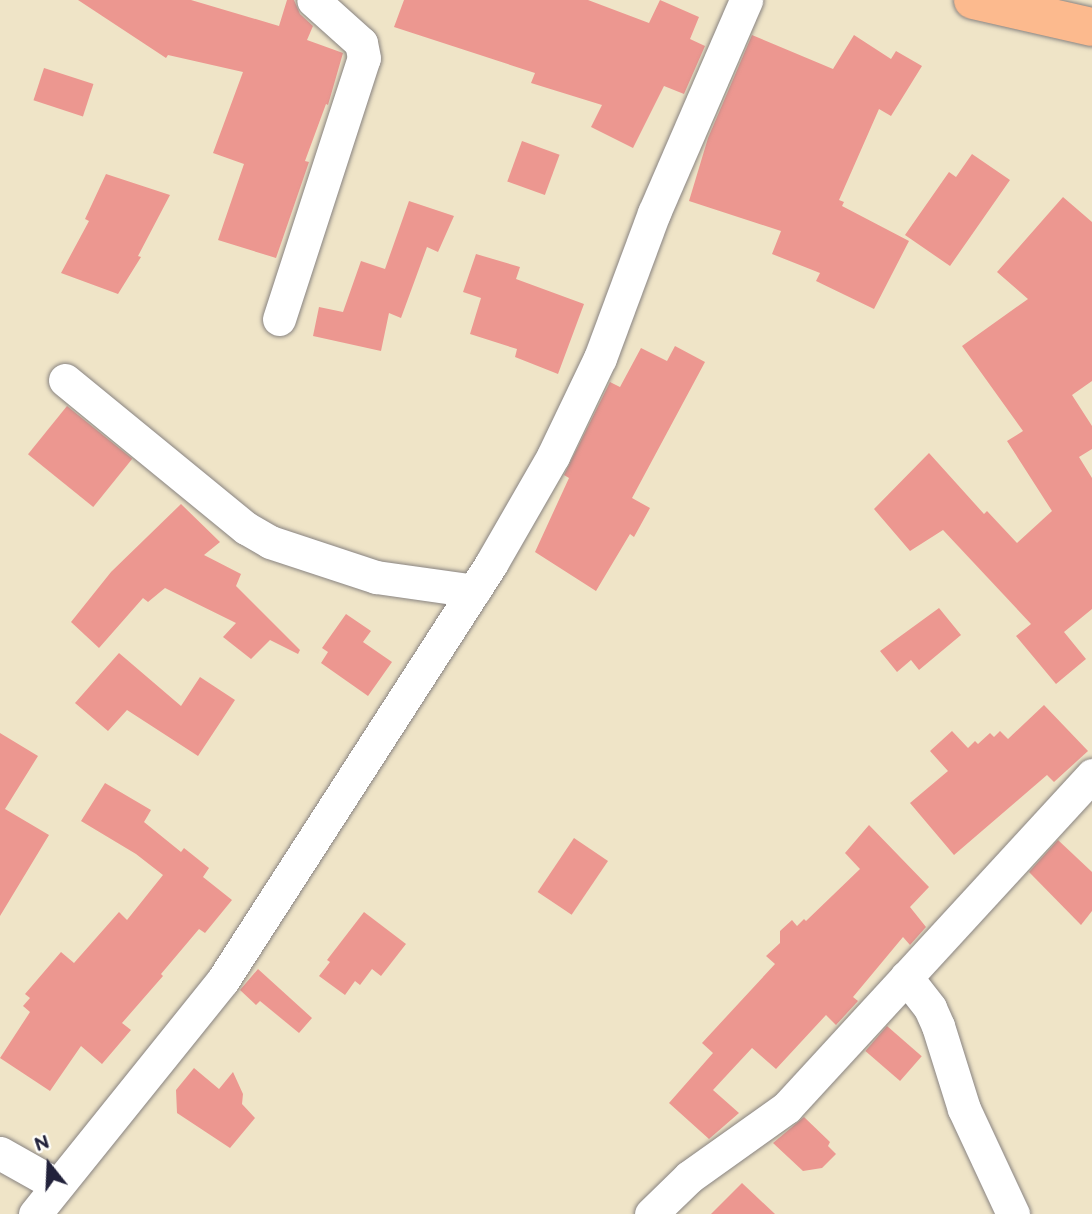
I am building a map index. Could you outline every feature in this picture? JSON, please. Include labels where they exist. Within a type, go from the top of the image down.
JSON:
[{"type":"highway","points":[[973,0],[1092,27]]},
{"type":"street","points":[[279,319],[363,58],[361,43],[313,0]]},
{"type":"street","points":[[35,1214],[222,980],[474,591],[553,456],[600,358],[654,213],[746,0]]},
{"type":"street","points":[[65,380],[246,528],[270,542],[376,577],[474,591]]},
{"type":"street","points":[[650,1214],[689,1177],[787,1107],[1092,775]]},
{"type":"street","points":[[906,977],[930,1008],[964,1109],[1013,1214]]},
{"type":"street","points":[[0,1153],[57,1185]]},
{"type":"building","points":[[78,0],[191,0],[279,26],[287,0],[294,0],[300,14],[313,26],[307,40],[343,53],[328,105],[326,104],[305,161],[309,162],[276,258],[218,240],[244,164],[213,153],[243,72],[168,55],[166,58]]},
{"type":"building","points":[[404,0],[588,0],[649,23],[660,0],[699,17],[690,39],[705,46],[684,94],[664,86],[633,148],[591,127],[602,105],[531,83],[535,73],[394,27]]},
{"type":"building","points":[[752,35],[833,69],[854,35],[891,59],[896,51],[922,66],[891,116],[879,109],[839,200],[844,202],[842,206],[909,241],[874,309],[816,281],[820,273],[772,254],[781,231],[689,201],[708,138]]},
{"type":"building","points":[[44,68],[93,84],[83,116],[33,100]]},
{"type":"building","points":[[522,141],[560,155],[545,195],[507,181]]},
{"type":"building","points":[[972,154],[1010,180],[950,266],[905,235],[949,172],[956,177]]},
{"type":"building","points":[[106,174],[170,195],[138,256],[141,257],[118,294],[61,273],[89,221],[85,219]]},
{"type":"building","points":[[1063,197],[1092,222],[1092,381],[1072,395],[1092,426],[1092,449],[1079,457],[1092,478],[1092,609],[1064,632],[1086,659],[1056,684],[1016,636],[1031,624],[943,530],[910,551],[874,509],[929,453],[984,514],[987,511],[1017,543],[1052,511],[1007,441],[1023,431],[962,346],[1028,299],[997,272]]},
{"type":"building","points":[[409,201],[454,216],[438,252],[427,247],[401,318],[389,313],[381,351],[313,336],[319,307],[343,312],[361,261],[385,269]]},
{"type":"building","points":[[476,254],[520,267],[516,279],[584,304],[558,374],[515,357],[517,349],[470,334],[481,298],[463,292]]},
{"type":"building","points":[[675,346],[705,362],[632,498],[650,508],[634,537],[630,534],[596,591],[535,552],[569,478],[564,475],[610,382],[620,387],[641,348],[667,361]]},
{"type":"building","points":[[67,406],[132,459],[93,507],[28,454]]},
{"type":"building","points":[[181,504],[220,542],[204,555],[241,574],[236,586],[300,650],[298,654],[270,640],[251,659],[223,637],[236,623],[165,588],[148,602],[143,598],[99,648],[71,622],[111,572]]},
{"type":"building","points":[[939,608],[961,635],[919,670],[911,660],[897,672],[880,651]]},
{"type":"building","points":[[346,614],[371,631],[363,642],[392,662],[368,696],[321,663],[328,652],[322,648]]},
{"type":"building","points":[[119,653],[181,706],[200,677],[235,700],[198,756],[127,710],[108,731],[75,703]]},
{"type":"building","points":[[1044,705],[1088,751],[1054,782],[1047,775],[954,855],[910,803],[948,771],[930,751],[952,731],[968,748],[975,741],[978,744],[990,733],[994,737],[1000,731],[1008,739]]},
{"type":"building","points":[[0,733],[38,756],[5,809],[49,835],[0,916]]},
{"type":"building","points":[[105,783],[151,810],[144,822],[181,852],[184,848],[209,868],[203,877],[232,900],[205,933],[199,929],[122,1023],[131,1030],[102,1064],[81,1046],[50,1091],[0,1058],[30,1012],[23,1006],[30,998],[25,994],[61,952],[74,963],[119,912],[127,920],[163,875],[136,854],[81,821]]},
{"type":"building","points":[[869,825],[929,887],[910,907],[926,927],[910,945],[903,937],[853,997],[858,1001],[836,1025],[826,1015],[776,1069],[752,1048],[713,1090],[739,1113],[709,1139],[669,1103],[713,1053],[702,1043],[775,964],[766,956],[780,943],[780,931],[792,920],[797,926],[804,919],[806,921],[860,869],[845,853]]},
{"type":"building","points":[[574,838],[608,861],[572,915],[538,892]]},
{"type":"building","points":[[1058,840],[1092,872],[1092,911],[1081,925],[1029,872]]},
{"type":"building","points":[[364,912],[406,944],[381,976],[372,969],[360,985],[355,981],[345,995],[319,976],[330,962],[327,960]]},
{"type":"building","points":[[258,969],[312,1018],[299,1033],[260,1001],[256,1005],[240,990]]},
{"type":"building","points":[[887,1026],[922,1056],[900,1081],[865,1051]]},
{"type":"building","points":[[194,1068],[219,1089],[233,1072],[243,1094],[242,1104],[255,1118],[230,1148],[177,1113],[176,1090]]},
{"type":"building","points":[[804,1117],[830,1142],[828,1146],[836,1154],[822,1168],[803,1171],[773,1143]]},
{"type":"building","points":[[742,1183],[775,1214],[711,1214]]}]
